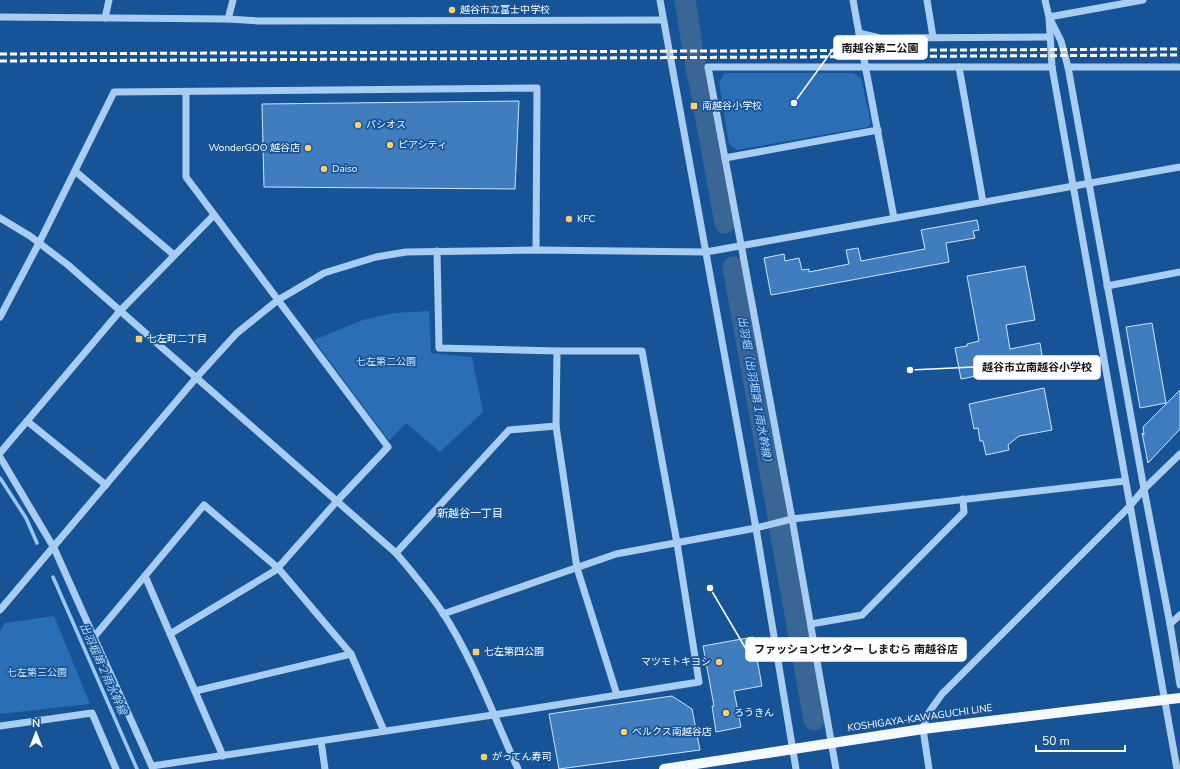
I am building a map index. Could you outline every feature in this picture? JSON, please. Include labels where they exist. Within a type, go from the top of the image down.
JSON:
[{"type":"main road","name":"KOSHIGAYA-KAWAGUCHI LINE","points":[[664,769],[923,729],[1180,698]]},
{"type":"street","points":[[105,18],[109,0]]},
{"type":"street","points":[[228,19],[233,0]]},
{"type":"street","points":[[660,0],[756,528],[796,769]]},
{"type":"street","points":[[853,0],[894,218]]},
{"type":"street","points":[[927,0],[933,37]]},
{"type":"street","points":[[1045,0],[1049,17],[1052,67],[1129,507],[1177,769]]},
{"type":"street","points":[[1092,0],[1094,9]]},
{"type":"street","points":[[1049,17],[1142,0]]},
{"type":"street","points":[[0,16],[228,19],[258,21],[663,20]]},
{"type":"street","points":[[1049,17],[1061,41],[1068,67],[1180,686]]},
{"type":"street","points":[[859,33],[880,38],[1049,37]]},
{"type":"street","points":[[1068,67],[1180,66]]},
{"type":"street","points":[[836,769],[792,519],[708,67],[1052,67]]},
{"type":"street","points":[[959,67],[983,202]]},
{"type":"street","points":[[0,317],[39,243],[114,92],[538,88],[536,250]]},
{"type":"street","points":[[170,634],[278,568],[337,501],[388,447],[186,177],[186,92]]},
{"type":"street","points":[[725,158],[878,130]]},
{"type":"street","points":[[0,610],[54,548],[196,378],[237,333],[278,300],[324,273],[376,257],[406,252],[536,250],[706,252],[1180,167]]},
{"type":"street","points":[[75,171],[174,255]]},
{"type":"street","points":[[0,453],[120,311],[214,215]]},
{"type":"street","points":[[0,218],[39,243],[68,266],[396,553],[421,582],[443,614],[474,671],[518,769]]},
{"type":"street","points":[[0,457],[54,548],[152,768],[700,682],[677,543],[642,350],[557,351],[439,348],[437,251]]},
{"type":"street","points":[[1107,286],[1180,272]]},
{"type":"street","points":[[557,351],[556,426],[577,568],[617,695]]},
{"type":"street","points":[[27,421],[106,485]]},
{"type":"street","points":[[396,553],[509,430],[556,426]]},
{"type":"street","points":[[929,769],[923,729],[927,715],[942,694],[1180,454]]},
{"type":"street","points":[[443,614],[616,554],[756,528],[792,519],[1125,481]]},
{"type":"street","points":[[811,624],[862,615],[964,512],[963,499]]},
{"type":"street","points":[[94,637],[204,505],[278,568],[351,654],[384,731]]},
{"type":"street","points":[[145,576],[223,756]]},
{"type":"street","points":[[1170,624],[1180,615]]},
{"type":"street","points":[[195,691],[351,654]]},
{"type":"street","points":[[0,726],[92,713],[116,769]]},
{"type":"street","points":[[321,741],[325,769]]},
{"type":"green space","points":[[725,73],[853,73],[861,78],[871,123],[868,127],[737,150],[729,144],[719,82]]},
{"type":"green space","name":"七左第二公園","points":[[429,311],[431,353],[472,357],[483,412],[440,452],[406,423],[389,441],[314,340],[363,320],[394,313]]},
{"type":"green space","name":"七左第三公園","points":[[54,616],[90,704],[0,714],[0,632],[5,623]]},
{"type":"building","name":"ピアシティ","points":[[519,101],[515,189],[264,187],[262,104]]},
{"type":"building","points":[[977,220],[979,230],[973,231],[975,238],[946,243],[949,262],[771,295],[764,258],[784,254],[785,261],[799,258],[802,270],[809,269],[809,272],[849,264],[846,250],[858,248],[861,261],[925,249],[921,230]]},
{"type":"building","points":[[1025,266],[1035,320],[1006,325],[1010,349],[1040,343],[1042,355],[1039,356],[1040,364],[961,379],[955,348],[967,346],[967,344],[979,341],[967,276]]},
{"type":"building","points":[[1152,323],[1166,403],[1140,408],[1126,327]]},
{"type":"building","points":[[1044,388],[1052,430],[1019,436],[1008,445],[1009,450],[986,455],[983,441],[980,441],[978,428],[974,429],[969,404]]},
{"type":"building","points":[[1180,390],[1180,429],[1148,463],[1142,433],[1144,435],[1143,427]]},
{"type":"building","points":[[753,637],[762,686],[734,691],[741,727],[716,732],[712,706],[714,706],[703,646]]},
{"type":"building","name":"ベルクス南越谷店","points":[[672,696],[692,709],[700,750],[559,769],[549,714]]},
{"type":"waterway","name":"出羽堀（出羽堀第１雨水幹線）","points":[[685,0],[692,45]]},
{"type":"waterway","name":"出羽堀（出羽堀第１雨水幹線）","points":[[695,63],[698,78]]},
{"type":"waterway","name":"出羽堀（出羽堀第１雨水幹線）","points":[[700,86],[725,223]]},
{"type":"waterway","name":"出羽堀（出羽堀第１雨水幹線）","points":[[733,267],[778,516]]},
{"type":"waterway","name":"出羽堀第２雨水幹線","points":[[0,478],[26,518],[37,543]]},
{"type":"waterway","name":"出羽堀（出羽堀第１雨水幹線）","points":[[780,531],[814,720]]},
{"type":"waterway","name":"出羽堀第２雨水幹線","points":[[53,577],[137,769]]},
{"type":"railway","points":[[0,54],[1180,49]]},
{"type":"railway","points":[[0,61],[1180,55]]},
{"type":"place","name":"越谷市立富士中学校","points":[[452,10]]},
{"type":"place","name":"南越谷第二公園","points":[[794,103]]},
{"type":"place","name":"南越谷小学校","points":[[694,106]]},
{"type":"place","name":"パシオス","points":[[358,125]]},
{"type":"place","name":"ピアシティ","points":[[390,145]]},
{"type":"place","name":"WonderGOO 越谷店","points":[[308,148]]},
{"type":"place","name":"Daiso","points":[[324,169]]},
{"type":"place","name":"KFC","points":[[569,219]]},
{"type":"place","name":"七左町二丁目","points":[[139,339]]},
{"type":"place","name":"越谷市立南越谷小学校","points":[[910,370]]},
{"type":"place","name":"ファッションセンター しまむら 南越谷店","points":[[710,588]]},
{"type":"place","name":"七左第四公園","points":[[476,652]]},
{"type":"place","name":"マツモトキヨシ","points":[[719,662]]},
{"type":"place","name":"ろうきん","points":[[726,713]]},
{"type":"place","name":"ベルクス南越谷店","points":[[624,732]]},
{"type":"place","name":"がってん寿司","points":[[484,757]]},
{"type":"district","name":"新越谷一丁目","points":[[470,513]]}]
